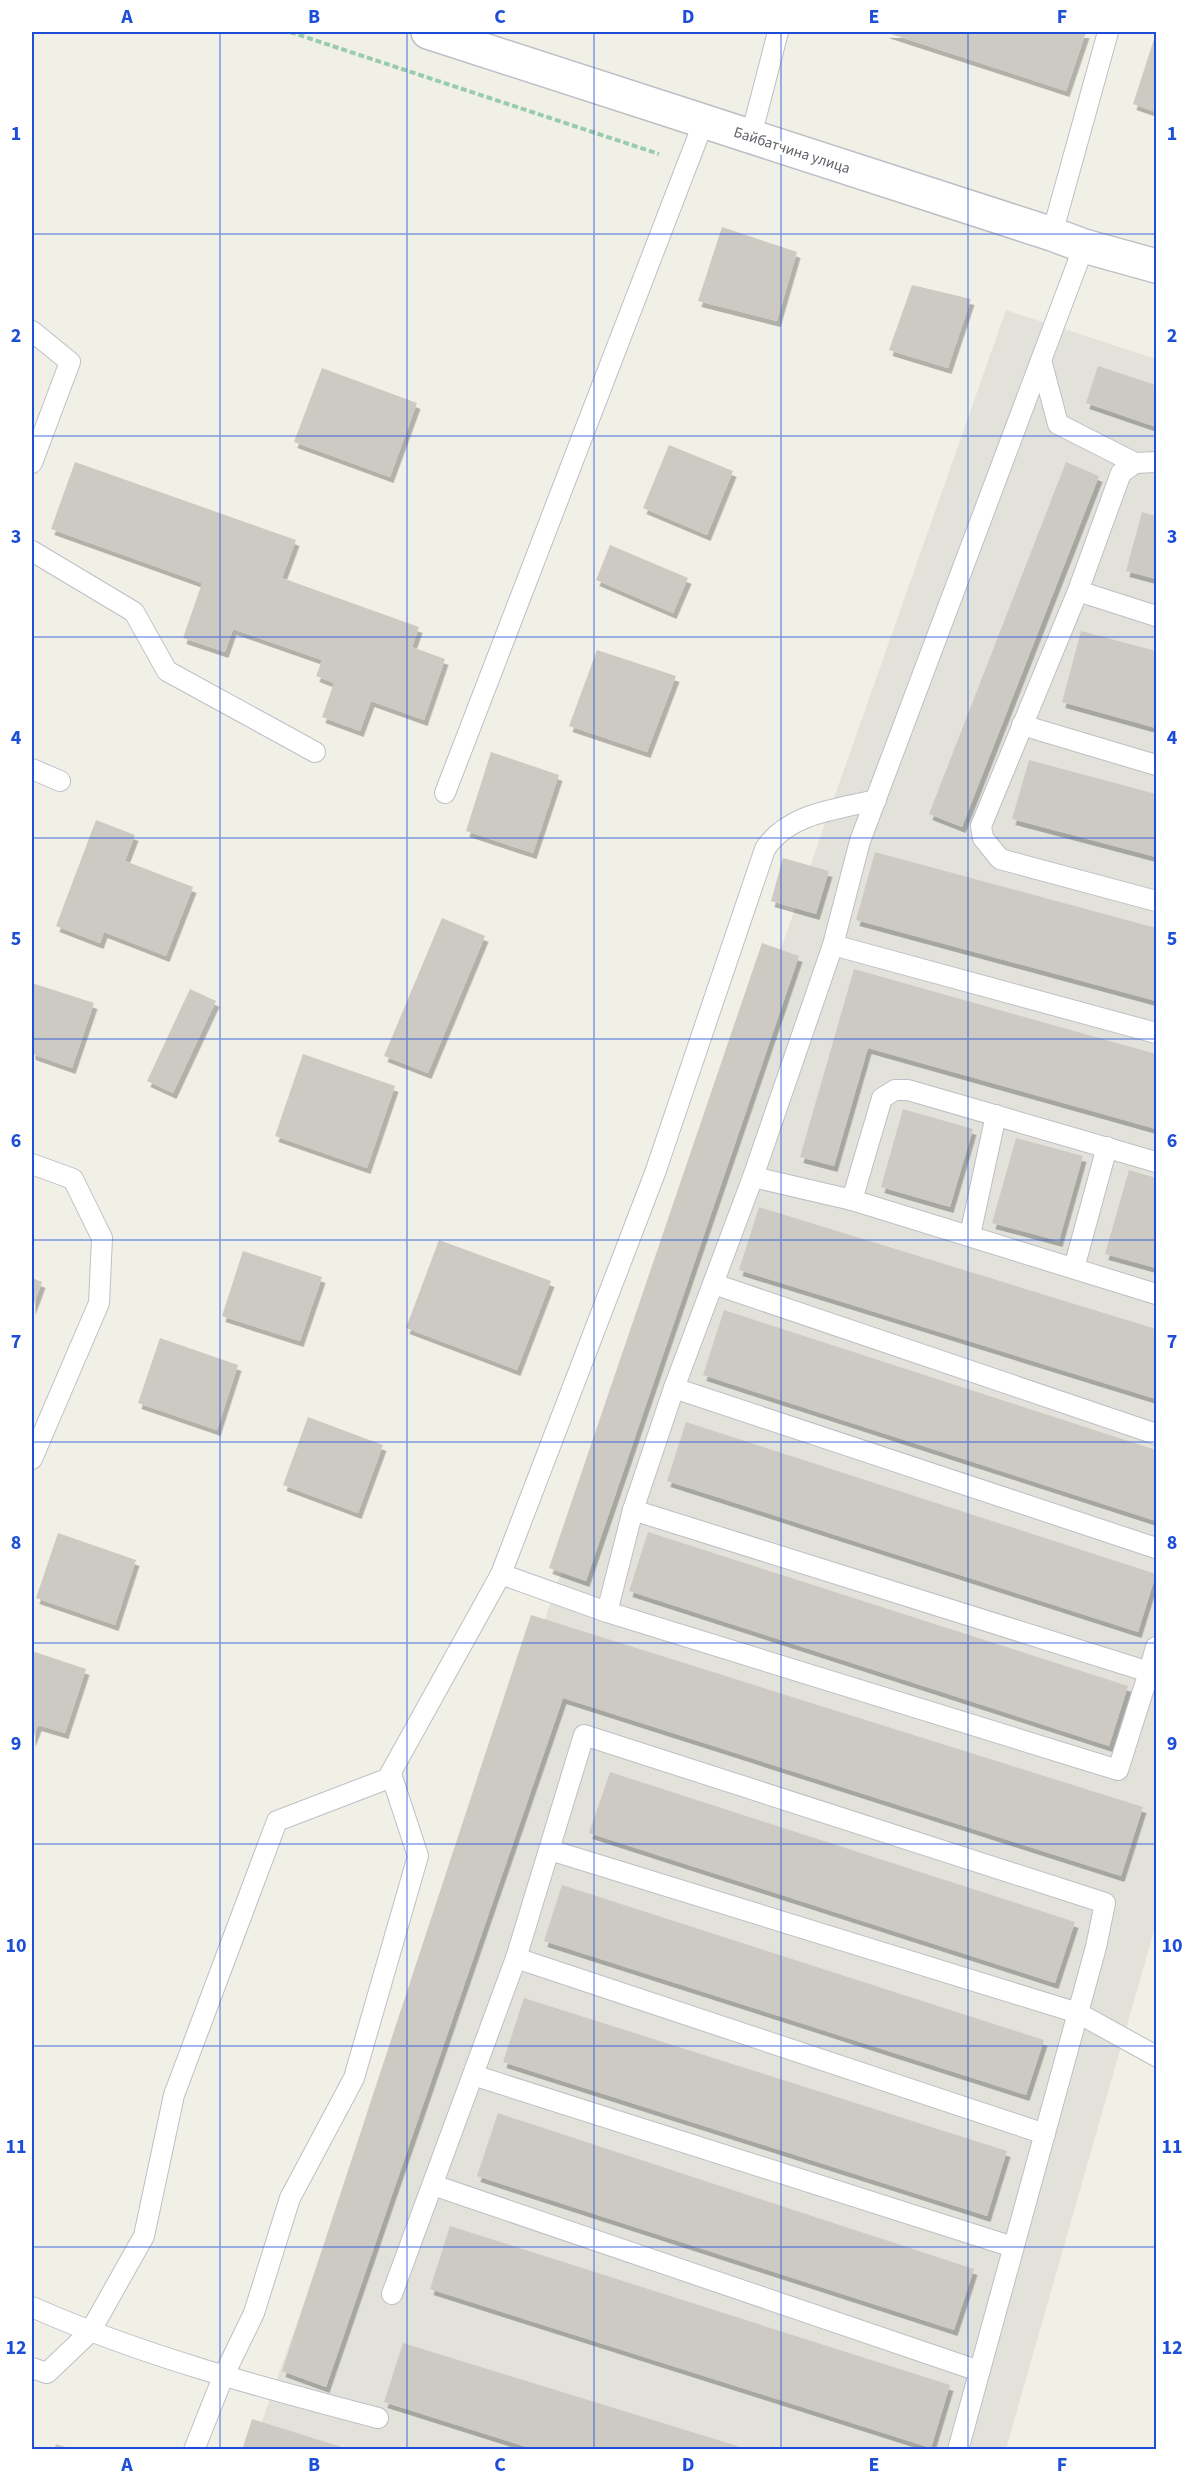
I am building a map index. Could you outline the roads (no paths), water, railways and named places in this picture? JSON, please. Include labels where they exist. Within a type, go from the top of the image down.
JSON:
[{"type":"street","name":"Байбатчина улица","points":[[428,32],[1084,246],[1156,266]]},
{"type":"lane","points":[[751,136],[778,32]]},
{"type":"lane","points":[[1052,234],[1108,32]]},
{"type":"lane","points":[[445,793],[704,121]]},
{"type":"lane","points":[[607,1612],[633,1510],[674,1388],[753,1177],[833,945],[860,841],[1084,246]]},
{"type":"lane","points":[[32,332],[70,362],[32,464]]},
{"type":"lane","points":[[1041,360],[1058,424],[1136,463],[1156,462]]},
{"type":"lane","points":[[1136,463],[1121,473],[1078,591],[981,826],[983,838],[1000,859],[1156,901]]},
{"type":"lane","points":[[32,550],[134,612],[167,671],[315,752]]},
{"type":"lane","points":[[1078,591],[1156,616]]},
{"type":"lane","points":[[1022,725],[1156,765]]},
{"type":"lane","points":[[32,769],[60,781]]},
{"type":"lane","points":[[194,2450],[223,2377],[254,2313],[290,2198],[354,2078],[418,1856],[390,1774],[501,1574],[655,1173],[765,849],[773,836],[796,822],[819,813],[876,800]]},
{"type":"lane","points":[[833,945],[1156,1033]]},
{"type":"lane","points":[[852,1200],[882,1098],[895,1090],[908,1090],[1156,1162]]},
{"type":"lane","points":[[970,1235],[996,1115]]},
{"type":"lane","points":[[1074,1268],[1107,1147]]},
{"type":"lane","points":[[32,1164],[73,1179],[102,1238],[99,1303],[32,1460]]},
{"type":"lane","points":[[753,1177],[852,1200],[1156,1294]]},
{"type":"lane","points":[[714,1284],[1156,1434]]},
{"type":"lane","points":[[674,1388],[1156,1548]]},
{"type":"lane","points":[[633,1510],[1149,1672]]},
{"type":"lane","points":[[501,1574],[607,1612],[1118,1770],[1156,1647]]},
{"type":"lane","points":[[392,2294],[516,1958],[584,1735],[1106,1903],[958,2450]]},
{"type":"lane","points":[[32,2368],[48,2373],[90,2332],[144,2236],[174,2095],[277,1821],[392,1777]]},
{"type":"lane","points":[[550,1850],[1078,2013],[1156,2056]]},
{"type":"lane","points":[[516,1958],[1045,2134]]},
{"type":"lane","points":[[473,2075],[1013,2247]]},
{"type":"lane","points":[[433,2185],[979,2371]]},
{"type":"lane","points":[[32,2307],[90,2332],[223,2377],[378,2418]]}]
